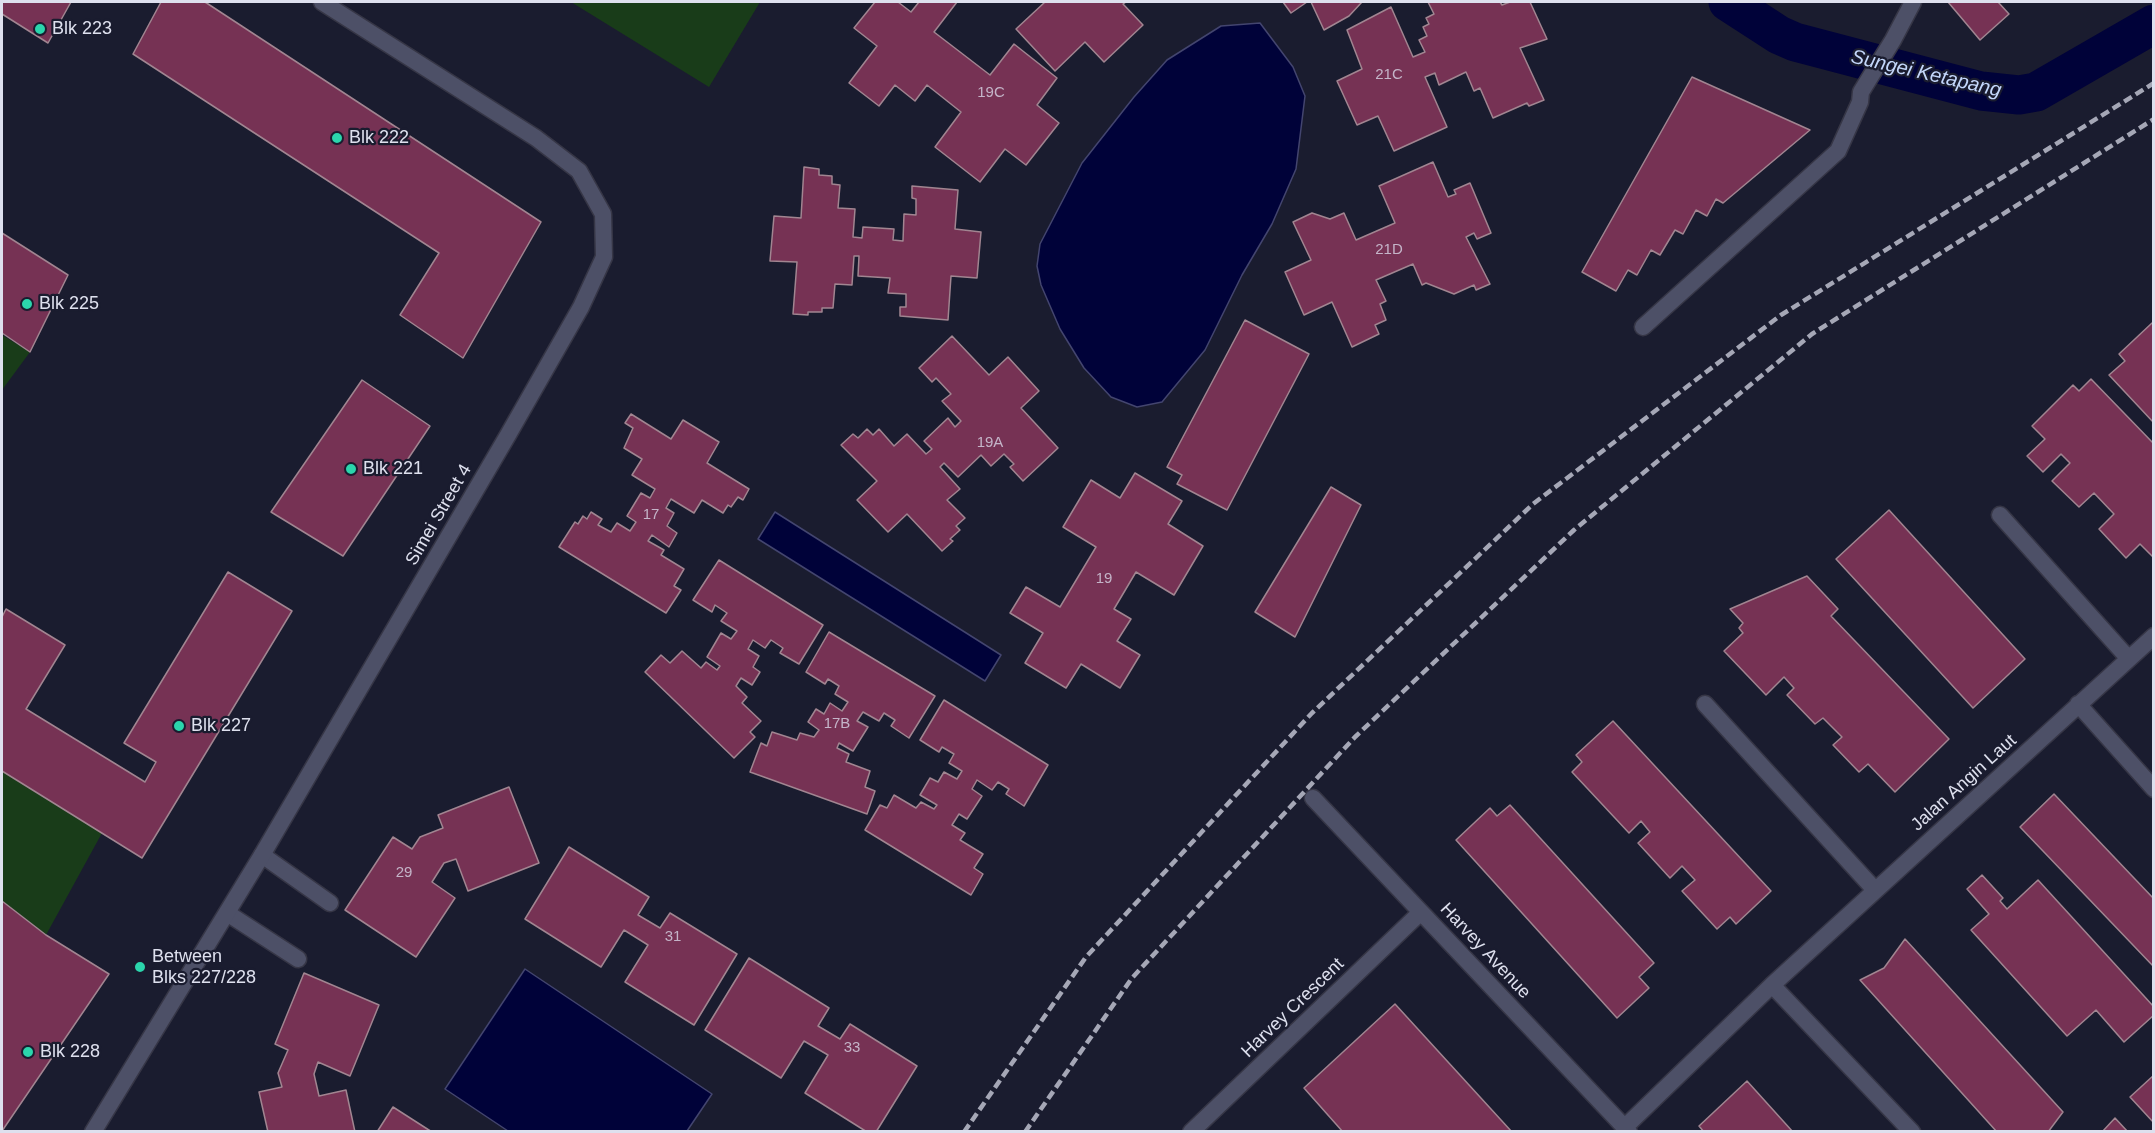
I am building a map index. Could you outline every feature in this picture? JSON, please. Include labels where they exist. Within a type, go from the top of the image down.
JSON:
[{"type":"street","name":"Simei Street 4","points":[[93,1131],[262,855],[514,425],[581,307],[604,257],[603,214],[579,171],[536,138],[322,2]]},
{"type":"street","points":[[1643,327],[1838,151],[1868,80],[1913,2]]},
{"type":"street","points":[[2000,515],[2129,658]]},
{"type":"street","name":"Jalan Angin Laut","points":[[1627,1129],[1772,985],[2154,636]]},
{"type":"street","points":[[1705,704],[1875,890]]},
{"type":"street","points":[[2078,704],[2154,789]]},
{"type":"street","name":"Harvey Avenue","points":[[1313,798],[1627,1129]]},
{"type":"street","points":[[262,855],[330,903]]},
{"type":"street","name":"Harvey Crescent","points":[[1191,1131],[1421,912]]},
{"type":"street","points":[[227,913],[298,959]]},
{"type":"street","points":[[1772,985],[1912,1131]]},
{"type":"green space","points":[[571,2],[760,2],[709,87]]},
{"type":"green space","points":[[2,335],[30,352],[2,390]]},
{"type":"green space","points":[[2,771],[102,833],[46,935],[2,901]]},
{"type":"shaded area","points":[[1260,23],[1293,67],[1305,96],[1296,169],[1272,224],[1242,275],[1205,350],[1162,402],[1137,407],[1111,397],[1084,368],[1060,329],[1041,285],[1037,266],[1040,244],[1082,163],[1134,97],[1167,60],[1221,26]]},
{"type":"shaded area","points":[[775,512],[1001,655],[985,681],[758,539]]},
{"type":"shaded area","points":[[525,969],[712,1094],[687,1131],[508,1131],[445,1089]]},
{"type":"building","name":"Blk 223","points":[[2,2],[71,2],[48,43],[2,14]]},
{"type":"building","name":"Blk 222","points":[[161,2],[205,2],[541,222],[463,358],[400,315],[439,253],[133,54]]},
{"type":"building","points":[[875,2],[898,2],[911,12],[919,2],[957,2],[934,32],[990,75],[1014,44],[1057,78],[1037,105],[1059,123],[1026,165],[1005,149],[980,182],[935,147],[961,112],[927,85],[915,101],[895,85],[879,106],[849,83],[877,46],[854,28]]},
{"type":"building","points":[[1045,2],[1126,2],[1123,4],[1143,25],[1104,62],[1085,42],[1055,71],[1016,29]]},
{"type":"building","points":[[1283,2],[1307,2],[1291,13]]},
{"type":"building","points":[[1311,2],[1362,2],[1349,16],[1324,30]]},
{"type":"building","points":[[1428,2],[1500,2],[1502,5],[1510,2],[1530,2],[1547,39],[1520,48],[1544,100],[1529,106],[1527,103],[1493,118],[1480,88],[1474,91],[1466,72],[1439,85],[1435,73],[1425,77],[1447,127],[1394,151],[1378,116],[1357,125],[1337,81],[1362,69],[1347,30],[1391,7],[1413,57],[1425,52],[1419,40],[1427,36],[1423,27],[1429,24],[1426,18],[1434,14]]},
{"type":"building","points":[[1948,2],[1998,2],[2009,14],[1980,40]]},
{"type":"building","points":[[1692,77],[1810,130],[1723,203],[1716,199],[1707,216],[1696,210],[1683,234],[1675,230],[1660,255],[1651,250],[1637,275],[1628,270],[1616,291],[1582,272]]},
{"type":"building","points":[[1433,162],[1448,197],[1456,194],[1454,190],[1470,183],[1491,233],[1477,239],[1474,233],[1466,237],[1490,284],[1476,290],[1474,285],[1454,294],[1426,283],[1422,285],[1413,264],[1376,280],[1386,301],[1380,304],[1386,320],[1375,325],[1379,334],[1352,347],[1332,302],[1304,315],[1285,272],[1311,260],[1293,222],[1312,213],[1330,219],[1344,213],[1356,240],[1395,223],[1379,186]]},
{"type":"building","points":[[804,167],[819,169],[819,175],[832,176],[832,184],[840,185],[838,208],[855,209],[853,237],[862,238],[863,227],[894,229],[893,240],[903,241],[904,214],[916,215],[916,199],[912,198],[912,186],[958,190],[955,229],[981,232],[977,278],[951,276],[948,320],[900,316],[900,307],[906,307],[906,294],[888,293],[890,278],[858,276],[859,256],[854,256],[852,285],[835,284],[833,308],[822,308],[822,312],[808,312],[808,315],[793,314],[797,262],[770,261],[774,216],[801,218]]},
{"type":"building","name":"Blk 225","points":[[2,233],[68,275],[30,352],[2,333]]},
{"type":"building","points":[[1245,320],[1309,354],[1227,510],[1177,484],[1182,475],[1167,467]]},
{"type":"building","points":[[2152,323],[2154,324],[2154,423],[2109,375],[2125,361],[2119,354]]},
{"type":"building","points":[[952,336],[989,375],[1008,357],[1039,391],[1021,408],[1058,448],[1023,481],[1010,467],[1014,464],[1004,454],[991,466],[981,455],[958,477],[944,463],[940,467],[960,489],[947,500],[965,518],[956,526],[960,530],[950,539],[953,541],[942,551],[907,514],[888,532],[857,500],[877,481],[841,445],[853,434],[858,438],[867,429],[873,435],[879,429],[894,446],[907,434],[926,454],[932,449],[924,441],[948,418],[955,427],[961,421],[942,401],[951,394],[936,378],[932,382],[919,368]]},
{"type":"building","points":[[2091,379],[2154,444],[2154,558],[2140,544],[2126,558],[2099,529],[2114,514],[2094,493],[2079,507],[2052,481],[2070,463],[2061,454],[2043,472],[2027,456],[2045,439],[2032,426],[2073,385],[2079,391]]},
{"type":"building","name":"Blk 221","points":[[362,380],[430,426],[343,556],[271,512]]},
{"type":"building","points":[[631,414],[671,439],[683,420],[719,442],[707,463],[749,489],[743,500],[738,497],[731,507],[728,505],[723,513],[702,500],[694,513],[671,499],[666,508],[674,513],[667,526],[677,533],[669,547],[652,535],[648,541],[664,550],[661,555],[684,569],[674,586],[681,590],[666,613],[559,547],[575,522],[578,524],[583,516],[587,519],[591,512],[602,519],[598,525],[611,532],[617,523],[630,531],[636,522],[627,516],[641,493],[650,498],[655,489],[632,475],[642,459],[624,448],[633,428],[625,423]]},
{"type":"building","points":[[1135,473],[1182,501],[1168,524],[1203,546],[1174,595],[1136,572],[1114,609],[1131,619],[1117,641],[1140,655],[1120,688],[1081,664],[1066,688],[1025,663],[1043,633],[1010,613],[1026,587],[1060,607],[1096,547],[1063,527],[1091,480],[1120,498]]},
{"type":"building","points":[[1331,487],[1361,505],[1295,637],[1255,612]]},
{"type":"building","points":[[1889,510],[2025,659],[1973,708],[1836,559]]},
{"type":"building","points":[[719,560],[823,625],[799,664],[780,653],[783,648],[771,640],[765,648],[753,640],[748,649],[759,656],[753,667],[760,672],[752,685],[741,678],[736,686],[747,697],[742,703],[761,721],[750,732],[755,737],[734,758],[645,672],[661,655],[670,663],[682,651],[701,668],[706,662],[717,670],[720,666],[707,657],[721,633],[731,639],[737,631],[721,621],[727,613],[715,605],[712,612],[693,600]]},
{"type":"building","name":"Blk 227","points":[[228,572],[292,611],[142,858],[2,771],[2,617],[6,609],[65,645],[26,709],[145,782],[156,762],[124,743]]},
{"type":"building","points":[[1807,576],[1838,609],[1831,616],[1949,739],[1895,792],[1868,764],[1859,772],[1833,745],[1842,737],[1823,718],[1815,724],[1787,695],[1794,688],[1784,677],[1766,695],[1724,651],[1743,633],[1739,628],[1743,623],[1730,609]]},
{"type":"building","points":[[829,632],[935,696],[909,738],[891,726],[895,720],[884,713],[879,721],[863,712],[857,721],[868,727],[853,751],[839,743],[837,748],[849,754],[846,762],[870,771],[865,787],[875,791],[867,814],[750,772],[761,743],[767,746],[772,732],[797,740],[800,733],[814,737],[819,730],[808,722],[816,709],[824,714],[830,703],[842,711],[848,702],[835,694],[839,686],[828,679],[825,684],[806,672]]},
{"type":"building","points":[[944,700],[1048,765],[1024,806],[1006,794],[1009,789],[998,782],[992,790],[977,780],[972,789],[982,796],[967,819],[959,814],[952,825],[965,833],[960,840],[983,854],[974,868],[983,874],[971,895],[865,830],[880,805],[887,808],[894,795],[916,808],[921,802],[934,809],[937,805],[920,795],[930,778],[938,782],[944,772],[957,779],[962,771],[949,763],[954,754],[942,747],[939,752],[920,740]]},
{"type":"building","points":[[1613,721],[1771,891],[1736,924],[1730,917],[1717,929],[1682,891],[1695,880],[1682,866],[1670,878],[1638,843],[1650,832],[1641,821],[1629,833],[1572,772],[1582,762],[1576,755]]},
{"type":"building","points":[[509,787],[539,863],[468,891],[456,859],[444,863],[432,882],[455,898],[416,957],[345,910],[393,837],[412,849],[420,837],[443,828],[438,815]]},
{"type":"building","points":[[2054,794],[2154,899],[2154,967],[2020,827]]},
{"type":"building","points":[[1510,805],[1654,963],[1639,977],[1649,988],[1617,1018],[1456,840],[1490,808],[1497,816]]},
{"type":"building","points":[[569,847],[649,897],[638,915],[660,928],[670,913],[737,954],[694,1025],[625,982],[648,945],[624,930],[601,967],[525,919]]},
{"type":"building","points":[[1982,875],[2003,898],[2000,901],[2007,909],[2038,880],[2154,1007],[2154,1015],[2124,1042],[2096,1010],[2067,1036],[1971,930],[1989,914],[1967,889]]},
{"type":"building","name":"Blk 228","points":[[2,901],[46,935],[109,974],[2,1131]]},
{"type":"building","points":[[1905,939],[2063,1112],[2048,1132],[1997,1132],[1860,980],[1884,968]]},
{"type":"building","points":[[749,958],[829,1008],[818,1026],[840,1039],[850,1024],[917,1066],[876,1132],[867,1132],[805,1093],[828,1055],[804,1041],[781,1078],[705,1030]]},
{"type":"building","points":[[304,973],[379,1005],[350,1076],[318,1062],[314,1074],[319,1096],[346,1090],[355,1132],[268,1132],[259,1092],[282,1087],[278,1073],[288,1050],[275,1044]]},
{"type":"building","points":[[1395,1004],[1512,1132],[1343,1132],[1304,1088]]},
{"type":"building","points":[[2154,1075],[2154,1123],[2130,1097]]},
{"type":"building","points":[[1747,1081],[1793,1132],[1704,1132],[1699,1126]]},
{"type":"building","points":[[393,1107],[432,1132],[377,1132]]},
{"type":"building","points":[[2115,1118],[2128,1132],[2102,1132]]},
{"type":"waterway","name":"Sungei Ketapang","points":[[1728,2],[1779,35],[1795,42],[1981,91],[2019,95],[2036,92],[2154,24]]},
{"type":"railway","points":[[964,1132],[1086,957],[1312,713],[1533,504],[1781,315],[2154,83]]},
{"type":"railway","points":[[1025,1132],[1132,978],[1355,737],[1574,530],[1812,334],[2154,119]]},
{"type":"place","name":"Blk 223","points":[[40,29]]},
{"type":"place","name":"Blk 222","points":[[337,138]]},
{"type":"place","name":"Blk 225","points":[[27,304]]},
{"type":"place","name":"Blk 221","points":[[351,469]]},
{"type":"place","name":"Blk 227","points":[[179,726]]},
{"type":"place","name":"Between Blks 227/228","points":[[140,967]]},
{"type":"place","name":"Blk 228","points":[[28,1052]]}]
